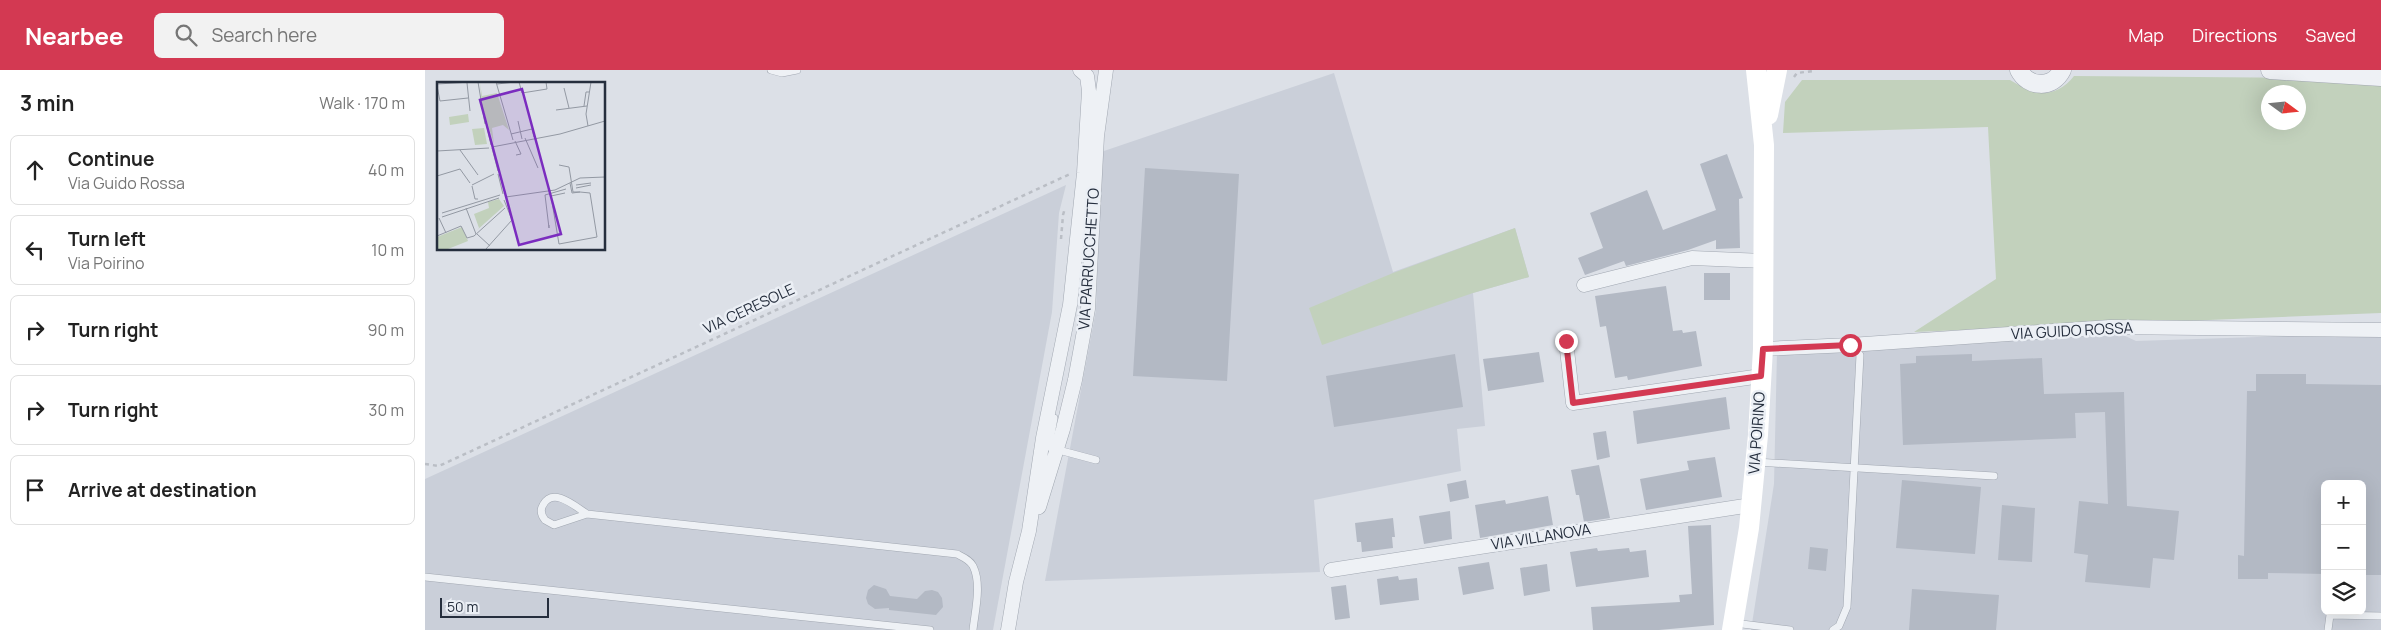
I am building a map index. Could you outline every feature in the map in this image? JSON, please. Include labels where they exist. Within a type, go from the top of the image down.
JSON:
[{"type":"main road","name":"VIA POIRINO","points":[[1733,627],[1751,505],[1763,349],[1764,145],[1756,70]]},
{"type":"main road","points":[[1761,70],[1771,70]]},
{"type":"main road","name":"VIA POIRINO","points":[[1764,145],[1771,93],[1777,70]]},
{"type":"street","name":"VIA PARRUCCHETTO","points":[[1008,630],[1016,582],[1029,531],[1043,438],[1070,305],[1084,173],[1089,81],[1080,70]]},
{"type":"street","points":[[1086,70],[1093,70]]},
{"type":"street","name":"VIA PARRUCCHETTO","points":[[1029,531],[1043,497],[1057,450],[1075,380],[1088,309],[1097,136],[1106,70]]},
{"type":"street","points":[[2019,70],[2027,80],[2041,84],[2055,80],[2062,70]]},
{"type":"street","points":[[2270,70],[2381,77]]},
{"type":"street","points":[[1584,285],[1692,258],[1764,261]]},
{"type":"street","name":"VIA GUIDO ROSSA","points":[[1763,349],[1850,345],[2110,327],[2381,330]]},
{"type":"street","points":[[1566,341],[1573,403],[1761,376]]},
{"type":"street","name":"VIA VILLANOVA","points":[[1331,570],[1751,505]]},
{"type":"lane","points":[[771,70],[782,73],[797,70]]},
{"type":"lane","points":[[1833,630],[1839,626],[1847,607],[1859,355],[1850,345]]},
{"type":"lane","points":[[1059,366],[1060,381],[1050,445],[1057,450],[1096,460]]},
{"type":"lane","points":[[1755,462],[1994,476]]},
{"type":"lane","points":[[587,514],[560,497],[548,499],[543,503],[541,509],[545,520],[554,525],[587,514],[957,554],[967,559],[973,566],[975,577],[973,630]]},
{"type":"lane","points":[[425,576],[930,630]]},
{"type":"lane","points":[[2328,630],[2330,614],[2381,616]]},
{"type":"lane","points":[[1733,627],[1790,630]]},
{"type":"path","name":"VIA CERESOLE","points":[[425,464],[439,466],[1066,174],[1084,173]]},
{"type":"shaded area","points":[[1334,73],[1393,272],[1515,228],[1529,277],[1473,293],[1485,426],[1457,429],[1461,471],[1314,500],[1320,572],[1045,581],[1096,310],[1101,152]]},
{"type":"shaded area","points":[[1066,185],[1059,213],[1052,312],[993,630],[425,630],[425,479]]},
{"type":"shaded area","points":[[2123,335],[2136,341],[2291,336],[2381,337],[2381,630],[1751,630],[1774,484],[1777,351]]},
{"type":"green space","points":[[2074,76],[2311,78],[2381,84],[2381,313],[1914,332],[1996,279],[1988,127],[1783,133],[1785,102],[1802,80],[2010,80],[2027,89],[2043,93],[2059,89]]},
{"type":"green space","points":[[1515,228],[1529,277],[1473,293],[1322,345],[1309,308],[1393,273]]},
{"type":"building","points":[[1727,154],[1743,198],[1739,199],[1740,248],[1716,249],[1716,240],[1688,250],[1626,266],[1624,261],[1585,275],[1578,258],[1603,248],[1590,213],[1647,190],[1663,230],[1716,210],[1700,164]]},
{"type":"building","points":[[1145,168],[1239,174],[1227,381],[1133,376]]},
{"type":"building","points":[[1704,273],[1730,273],[1730,300],[1704,300]]},
{"type":"building","points":[[1666,286],[1673,331],[1682,330],[1683,333],[1696,331],[1702,366],[1628,380],[1627,376],[1615,378],[1606,326],[1600,327],[1595,296]]},
{"type":"building","points":[[1539,352],[1544,382],[1488,391],[1483,359]]},
{"type":"building","points":[[1455,354],[1463,407],[1334,427],[1326,376]]},
{"type":"building","points":[[1972,354],[1972,361],[2042,358],[2044,394],[2124,392],[2127,506],[2179,511],[2174,560],[2153,558],[2150,588],[2085,582],[2088,555],[2074,553],[2079,501],[2108,504],[2105,412],[2075,413],[2076,438],[1903,445],[1900,364],[1916,363],[1916,356]]},
{"type":"building","points":[[2256,374],[2306,374],[2306,384],[2381,385],[2381,575],[2366,575],[2366,480],[2321,480],[2321,574],[2268,573],[2268,579],[2238,579],[2238,555],[2244,556],[2247,391],[2256,391]]},
{"type":"building","points":[[1726,397],[1730,429],[1637,444],[1633,411]]},
{"type":"building","points":[[1606,431],[1610,457],[1597,460],[1593,433]]},
{"type":"building","points":[[1715,457],[1722,497],[1646,510],[1640,479],[1689,470],[1687,461]]},
{"type":"building","points":[[1599,465],[1610,518],[1584,522],[1579,495],[1576,495],[1571,470]]},
{"type":"building","points":[[1466,480],[1469,498],[1450,502],[1447,484]]},
{"type":"building","points":[[1902,480],[1981,487],[1975,554],[1896,548]]},
{"type":"building","points":[[1548,496],[1553,525],[1480,538],[1475,505],[1505,500],[1506,504]]},
{"type":"building","points":[[2002,505],[2035,508],[2032,562],[1998,560]]},
{"type":"building","points":[[1450,511],[1452,539],[1424,544],[1419,516]]},
{"type":"building","points":[[1393,518],[1395,537],[1392,537],[1393,548],[1362,552],[1361,542],[1357,542],[1355,523]]},
{"type":"building","points":[[1711,525],[1714,625],[1659,630],[1593,630],[1591,607],[1680,602],[1679,595],[1692,594],[1688,526]]},
{"type":"building","points":[[1810,547],[1828,549],[1826,571],[1808,569]]},
{"type":"building","points":[[1597,548],[1598,551],[1629,548],[1630,552],[1646,550],[1649,577],[1576,587],[1570,552]]},
{"type":"building","points":[[1489,562],[1494,589],[1463,595],[1458,567]]},
{"type":"building","points":[[1547,564],[1550,591],[1524,596],[1520,568]]},
{"type":"building","points":[[1398,576],[1399,580],[1417,578],[1419,600],[1380,605],[1377,579]]},
{"type":"building","points":[[874,585],[886,589],[890,596],[917,599],[925,591],[932,590],[938,592],[942,598],[943,607],[936,615],[889,610],[889,608],[875,609],[868,604],[866,598],[868,590]]},
{"type":"building","points":[[1346,585],[1350,618],[1335,620],[1331,587]]},
{"type":"building","points":[[1912,589],[1999,595],[1996,630],[1909,630]]},
{"type":"route","points":[[1566,341],[1573,403],[1761,376],[1763,349],[1850,345]]}]
